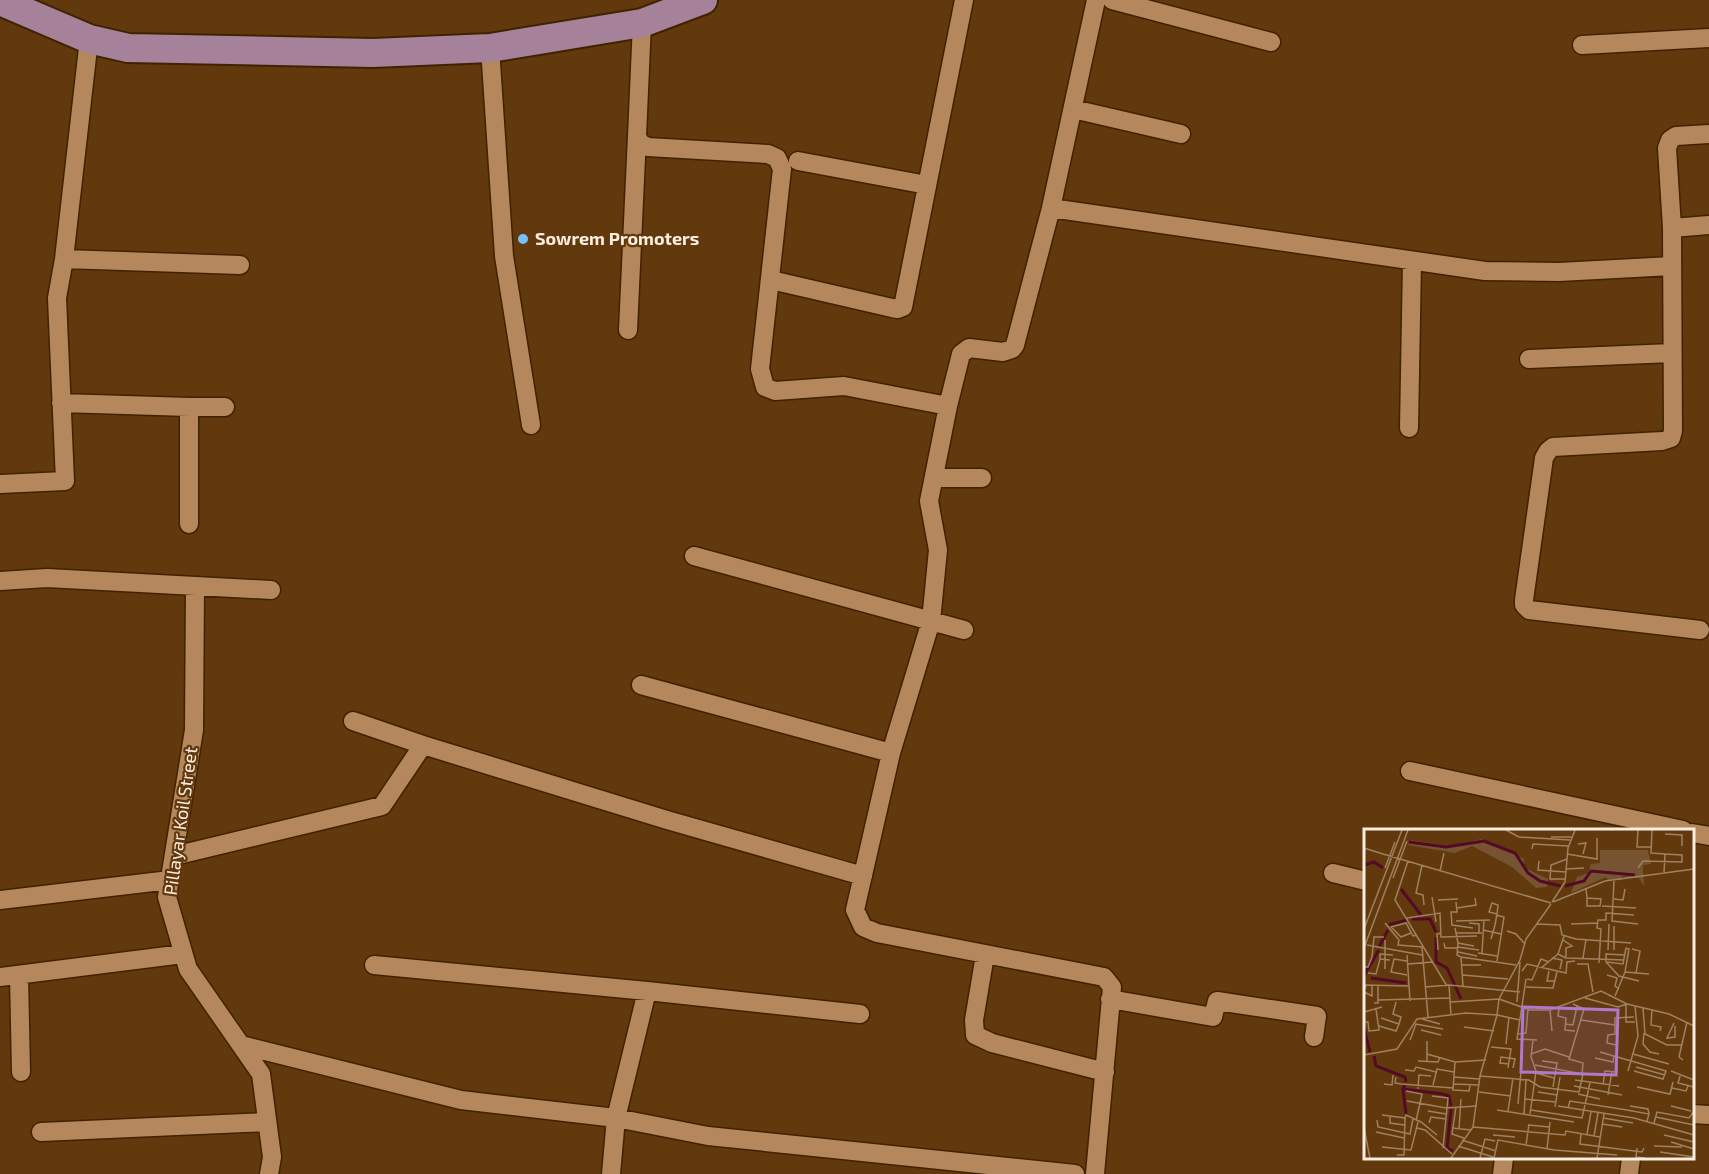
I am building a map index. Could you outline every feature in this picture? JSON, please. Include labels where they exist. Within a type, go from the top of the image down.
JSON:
[{"type":"main road","points":[[0,1],[89,39],[128,48],[373,52],[490,48],[642,23],[703,0]]},
{"type":"street","points":[[771,280],[892,308],[903,307],[964,0]]},
{"type":"street","points":[[1095,1174],[1112,987],[1104,977],[877,933],[863,927],[855,910],[891,753],[931,621],[938,550],[929,501],[948,406],[964,351],[969,348],[1003,352],[1012,349],[1014,345],[1051,208],[1096,0]]},
{"type":"street","points":[[1112,0],[1271,42]]},
{"type":"street","points":[[628,330],[642,23]]},
{"type":"street","points":[[1582,45],[1709,38]]},
{"type":"street","points":[[0,484],[65,481],[57,298],[64,259],[89,39]]},
{"type":"street","points":[[490,48],[504,256],[531,425]]},
{"type":"street","points":[[1073,109],[1180,134]]},
{"type":"street","points":[[1700,630],[1529,610],[1524,605],[1544,458],[1548,451],[1553,447],[1662,441],[1671,438],[1673,431],[1672,228],[1668,148],[1670,140],[1676,136],[1709,134]]},
{"type":"street","points":[[637,136],[640,143],[648,147],[768,154],[777,158],[782,169],[760,369],[765,387],[775,392],[844,386],[948,406]]},
{"type":"street","points":[[798,161],[927,184]]},
{"type":"street","points":[[1051,208],[1485,271],[1559,272],[1672,266]]},
{"type":"street","points":[[1672,228],[1709,225]]},
{"type":"street","points":[[64,259],[240,265]]},
{"type":"street","points":[[1409,428],[1412,262]]},
{"type":"street","points":[[1529,359],[1672,353]]},
{"type":"street","points":[[61,403],[225,407]]},
{"type":"street","points":[[189,407],[189,524]]},
{"type":"street","points":[[934,478],[982,478]]},
{"type":"street","points":[[694,556],[964,630]]},
{"type":"street","points":[[0,581],[47,578],[271,590]]},
{"type":"street","name":"Pillayar Koil Street","points":[[195,585],[194,730],[167,897],[188,969],[261,1074],[272,1157],[269,1174]]},
{"type":"street","points":[[640,685],[891,753]]},
{"type":"street","points":[[353,721],[423,745],[667,820],[863,876]]},
{"type":"street","points":[[174,856],[382,806],[423,745]]},
{"type":"street","points":[[1410,771],[1671,829]]},
{"type":"street","points":[[1694,833],[1709,836]]},
{"type":"street","points":[[1333,873],[1364,881]]},
{"type":"street","points":[[0,900],[170,880]]},
{"type":"street","points":[[0,977],[183,954]]},
{"type":"street","points":[[985,955],[974,1020],[975,1035],[992,1043],[1105,1072]]},
{"type":"street","points":[[374,966],[647,991],[860,1014]]},
{"type":"street","points":[[19,975],[21,1072]]},
{"type":"street","points":[[611,1174],[616,1118],[647,991]]},
{"type":"street","points":[[1110,999],[1213,1017],[1217,1001],[1317,1016],[1314,1036]]},
{"type":"street","points":[[241,1045],[461,1100],[616,1118],[708,1136],[1075,1174]]},
{"type":"street","points":[[1694,1114],[1709,1115]]},
{"type":"street","points":[[41,1131],[267,1122]]},
{"type":"street","points":[[1502,1174],[1504,1159]]},
{"type":"street","points":[[1629,1174],[1631,1159]]},
{"type":"place","name":"Sowrem Promoters","points":[[523,239]]}]
